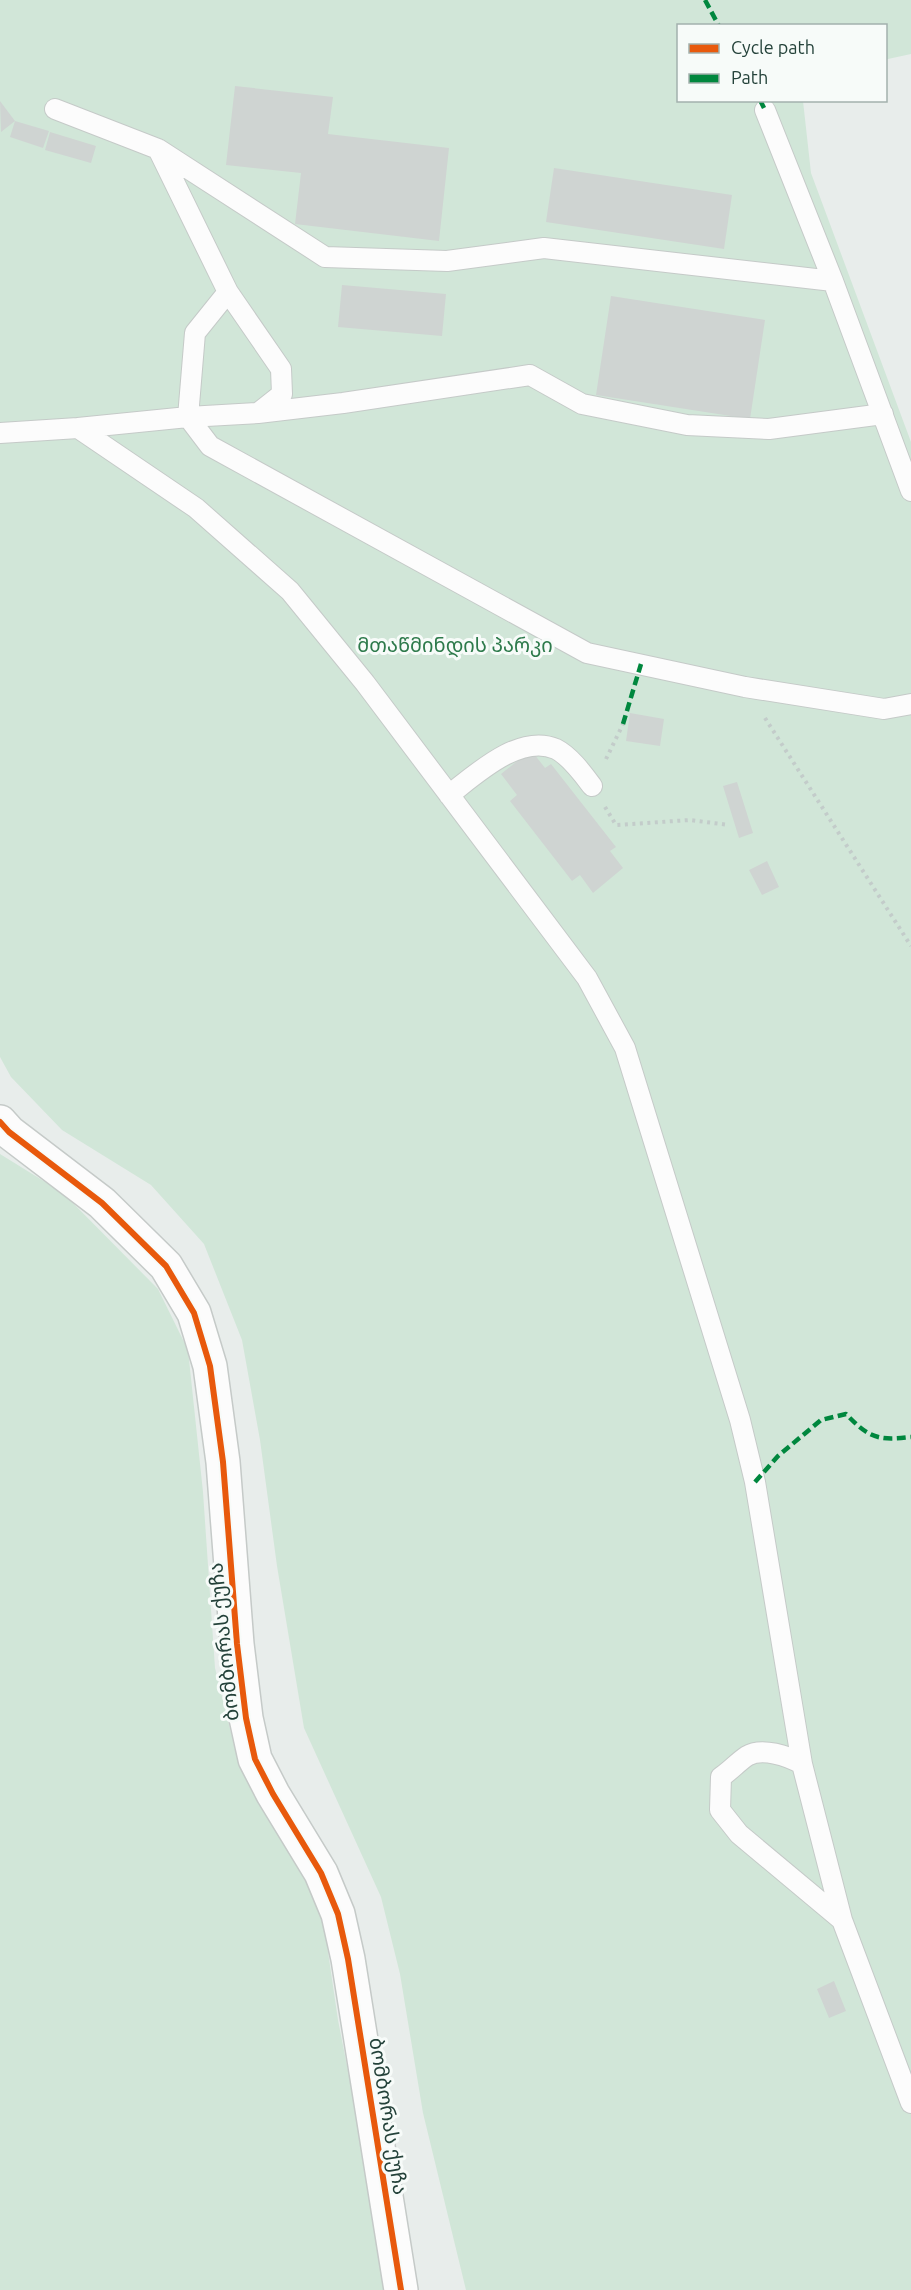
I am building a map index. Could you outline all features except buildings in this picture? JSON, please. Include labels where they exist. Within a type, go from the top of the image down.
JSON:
[{"type":"street","name":"ბომბორას ქუჩა","points":[[0,1122],[9,1132],[102,1203],[166,1266],[194,1313],[210,1366],[223,1462],[237,1644],[246,1718],[255,1759],[273,1794],[321,1873],[338,1914],[348,1959],[401,2290]]},
{"type":"lane","points":[[55,109],[158,149],[325,257],[447,261],[544,248],[833,281]]},
{"type":"lane","points":[[765,110],[833,281],[911,491]]},
{"type":"lane","points":[[158,149],[228,292],[281,369],[282,394],[258,414]]},
{"type":"lane","points":[[228,292],[195,333],[188,417],[210,446],[587,653],[745,687],[884,708],[911,704]]},
{"type":"lane","points":[[0,433],[188,417],[258,414],[343,404],[530,375],[582,404],[687,424],[769,429],[883,414]]},
{"type":"lane","points":[[78,428],[196,508],[290,591],[365,683],[587,978],[625,1048],[740,1420],[752,1471],[802,1764],[843,1920],[911,2103]]},
{"type":"lane","points":[[449,795],[486,767],[531,744],[556,749],[579,769],[592,786]]},
{"type":"lane","points":[[802,1764],[775,1753],[749,1755],[721,1777],[720,1810],[740,1834],[843,1920]]},
{"type":"path","points":[[745,687],[911,946]]},
{"type":"path","points":[[623,724],[592,786],[616,825],[690,820],[729,825]]},
{"type":"green space","name":"მთაწმინდის პარკი","points":[[0,0],[911,0],[911,54],[888,59],[887,24],[677,24],[677,102],[803,102],[811,173],[911,442],[911,2290],[466,2290],[423,2113],[400,1974],[381,1897],[304,1728],[277,1566],[260,1440],[242,1340],[204,1244],[151,1185],[62,1130],[11,1077],[0,1057]]},
{"type":"green space","points":[[0,1154],[63,1193],[158,1289],[188,1350],[203,1492],[215,1668],[235,1749],[288,1838],[322,1911],[338,2020],[391,2290],[0,2290]]},
{"type":"marked path","points":[[705,0],[718,24]]},
{"type":"marked path","points":[[761,102],[765,110]]},
{"type":"marked path","points":[[623,724],[641,664]]},
{"type":"marked path","points":[[755,1482],[778,1456],[821,1420],[846,1414],[861,1428],[875,1436],[882,1438],[911,1437]]},
{"type":"cycle path","points":[[0,1122],[9,1132],[102,1203],[166,1266],[194,1313],[210,1366],[223,1462],[237,1644],[246,1718],[255,1759],[273,1794],[321,1873],[338,1914],[348,1959],[401,2290]]}]
